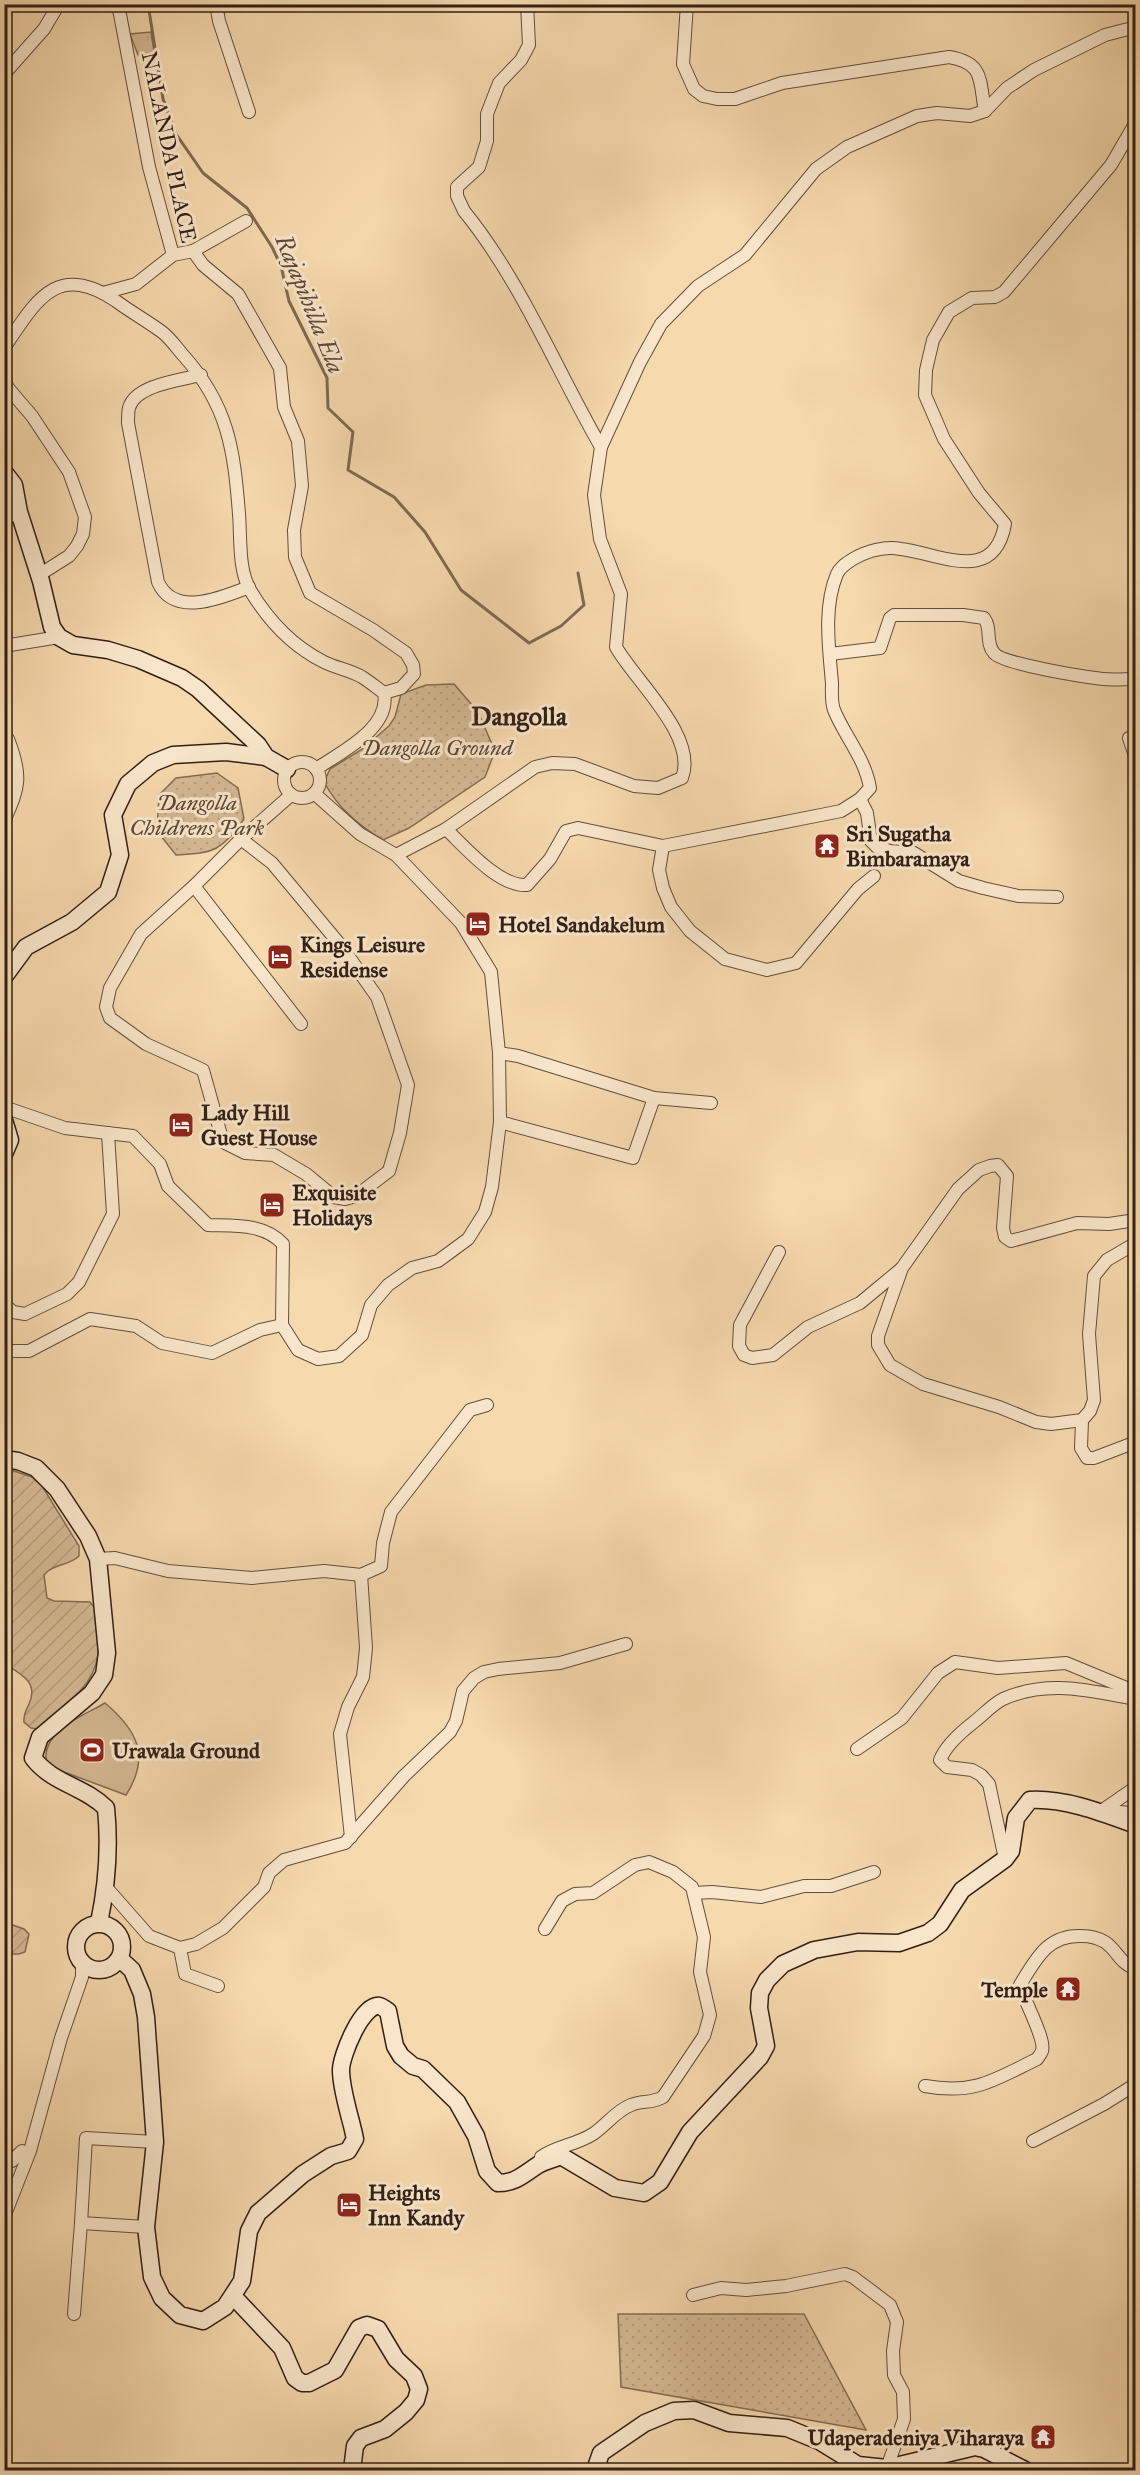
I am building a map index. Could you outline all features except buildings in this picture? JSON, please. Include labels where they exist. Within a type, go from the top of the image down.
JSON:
[{"type":"street","points":[[4,75],[44,29],[59,4]]},
{"type":"street","points":[[216,4],[219,21],[249,112]]},
{"type":"street","points":[[527,4],[529,45],[521,60],[499,83],[487,114],[487,141],[479,167],[457,187],[457,196],[464,211],[532,315],[570,393],[601,447]]},
{"type":"street","points":[[687,4],[683,63],[694,89],[703,96],[735,99],[782,84],[949,57],[967,60],[977,71],[985,111]]},
{"type":"street","name":"NALANDA PLACE","points":[[104,293],[136,284],[173,255],[149,167],[119,5]]},
{"type":"street","points":[[396,855],[446,829],[535,767],[552,763],[575,764],[634,786],[658,788],[682,778],[686,768],[678,739],[661,707],[616,647],[621,594],[600,539],[594,495],[601,447],[640,362],[661,324],[698,285],[745,255],[816,169],[847,147],[917,116],[937,113],[969,116],[985,111],[1007,88],[1034,70],[1106,34],[1136,27]]},
{"type":"street","points":[[446,829],[480,861],[517,886],[527,885],[550,859],[566,831],[578,828],[663,846],[841,812],[860,800],[870,788],[867,772],[833,708],[829,607],[837,573],[844,565],[863,554],[881,549],[900,548],[960,563],[977,560],[991,555],[1003,538],[1005,524],[979,493],[944,439],[925,395],[926,370],[933,340],[949,312],[972,298],[995,297],[1004,292],[1111,165],[1136,122]]},
{"type":"street","points":[[173,255],[194,251],[246,221]]},
{"type":"street","points":[[194,251],[203,265],[238,294],[280,368],[284,407],[298,441],[302,486],[294,530],[295,557],[310,593],[373,630],[406,653],[413,664],[414,674],[401,688],[384,693]]},
{"type":"street","points":[[4,348],[36,301],[58,286],[81,285],[104,293],[164,333],[201,375],[219,407],[229,436],[235,466],[243,561],[249,587],[270,619],[294,642],[323,661],[361,676],[384,693],[386,704],[377,726],[316,769]]},
{"type":"street","points":[[201,375],[157,386],[137,395],[129,407],[128,423],[158,582],[163,593],[173,599],[192,604],[249,587]]},
{"type":"street","points":[[4,379],[8,388],[32,416],[69,472],[85,517],[83,534],[77,546],[69,556],[39,575]]},
{"type":"street","points":[[4,472],[14,485],[12,516],[39,575],[52,627],[59,637],[73,645],[108,650],[138,659],[182,678],[258,745],[266,757]]},
{"type":"street","points":[[830,654],[880,648],[890,618],[894,615],[963,615],[984,618],[988,623],[991,649],[995,656],[1022,664],[1104,680],[1136,679]]},
{"type":"street","points":[[4,646],[59,637]]},
{"type":"street","points":[[4,737],[19,768],[17,789],[4,821]]},
{"type":"street","points":[[1129,738],[1136,759]]},
{"type":"street","points":[[4,976],[26,947],[72,922],[108,892],[120,855],[113,815],[128,784],[153,763],[173,755],[226,752],[266,757],[287,769]]},
{"type":"street","points":[[302,762],[316,769],[320,784],[315,794],[303,799],[291,795],[283,780],[287,769],[291,765],[302,762]]},
{"type":"street","points":[[4,1107],[64,1128],[133,1136],[160,1164],[168,1186],[208,1225],[252,1226],[275,1235],[283,1244],[282,1325],[298,1350],[318,1359],[339,1356],[362,1335],[371,1305],[388,1284],[412,1268],[438,1261],[468,1239],[485,1212],[492,1187],[500,1122],[498,1053],[491,972],[461,923],[396,855],[360,834],[315,794]]},
{"type":"street","points":[[241,838],[272,863],[342,947],[377,996],[408,1085],[400,1133],[389,1171],[356,1196],[345,1199],[334,1197],[306,1174],[274,1155],[245,1154],[223,1142],[203,1070],[146,1044],[110,1018],[106,1007],[110,988],[141,934],[194,886],[241,838],[291,795]]},
{"type":"street","points":[[860,800],[867,813],[871,841],[877,847],[890,851],[914,853],[959,881],[983,888],[1018,896],[1057,897]]},
{"type":"street","points":[[663,846],[659,870],[663,888],[671,907],[690,931],[725,959],[767,970],[796,963],[858,889],[874,876]]},
{"type":"street","points":[[194,886],[301,1024]]},
{"type":"street","points":[[498,1053],[518,1056],[654,1098],[711,1103]]},
{"type":"street","points":[[500,1122],[633,1158],[654,1098]]},
{"type":"street","points":[[4,1120],[10,1140],[4,1154]]},
{"type":"street","points":[[4,1304],[14,1312],[25,1314],[67,1294],[79,1282],[113,1214],[108,1133]]},
{"type":"street","points":[[779,1252],[740,1325],[739,1346],[744,1354],[752,1358],[773,1355],[808,1327],[860,1303],[902,1268],[958,1189],[980,1170],[990,1166],[998,1165],[1007,1176],[1003,1228],[1005,1237],[1011,1241],[1077,1223],[1109,1224],[1136,1220]]},
{"type":"street","points":[[1136,1244],[1107,1260],[1094,1276],[1089,1334],[1094,1400],[1090,1411],[1082,1420],[1081,1448],[1087,1458],[1094,1458],[1136,1442]]},
{"type":"street","points":[[902,1268],[878,1336],[878,1346],[890,1365],[923,1384],[999,1407],[1036,1422],[1051,1424],[1082,1420]]},
{"type":"street","points":[[4,1352],[29,1351],[90,1319],[136,1326],[162,1343],[212,1353],[260,1330],[282,1325]]},
{"type":"street","points":[[98,1559],[115,1558],[168,1570],[252,1578],[324,1571],[361,1575],[381,1566],[383,1543],[391,1512],[470,1410],[487,1405]]},
{"type":"street","points":[[1136,1456],[1136,1464]]},
{"type":"street","points":[[4,1460],[18,1461],[36,1468],[57,1489],[88,1536],[98,1559],[107,1653],[104,1676],[92,1693],[40,1737],[33,1758],[43,1772],[98,1800],[106,1808],[109,1839],[106,1887],[99,1923]]},
{"type":"street","points":[[351,1837],[340,1734],[348,1707],[363,1677],[366,1648],[361,1575]]},
{"type":"street","points":[[106,1887],[149,1936],[180,1948],[196,1944],[223,1928],[264,1887],[269,1873],[284,1860],[345,1843],[404,1776],[450,1732],[456,1721],[463,1691],[474,1678],[484,1672],[498,1669],[560,1663],[626,1644]]},
{"type":"street","points":[[857,1749],[902,1718],[938,1673],[955,1662],[998,1668],[1066,1663],[1124,1687],[1136,1698]]},
{"type":"street","points":[[1005,1858],[989,1784],[981,1775],[972,1770],[947,1767],[940,1760],[943,1751],[969,1725],[1002,1700],[1036,1689],[1060,1687],[1136,1698]]},
{"type":"street","points":[[1101,1811],[1136,1787]]},
{"type":"street","points":[[120,1959],[132,1970],[142,1994],[146,2018],[155,2142],[146,2227],[152,2277],[162,2298],[180,2315],[203,2321],[225,2307],[242,2281],[249,2231],[258,2213],[303,2174],[331,2156],[348,2151],[355,2139],[341,2070],[343,2055],[362,2017],[374,2007],[380,2006],[388,2011],[395,2046],[400,2056],[413,2066],[423,2069],[457,2102],[476,2136],[487,2171],[498,2182],[510,2183],[539,2165],[561,2156],[615,2188],[644,2193],[660,2182],[690,2132],[760,2057],[766,2046],[759,2008],[760,1993],[767,1980],[783,1964],[814,1950],[858,1942],[898,1943],[928,1933],[940,1924],[962,1890],[1011,1851],[1016,1818],[1030,1800],[1043,1799],[1101,1811],[1136,1814]]},
{"type":"street","points":[[1101,1811],[1136,1825]]},
{"type":"street","points":[[539,2165],[541,2157],[550,2151],[571,2146],[591,2135],[631,2105],[653,2103],[663,2097],[704,2036],[710,2015],[700,1972],[704,1937],[694,1893],[692,1887],[673,1872],[649,1862],[635,1865],[593,1893],[574,1894],[562,1901],[545,1929]]},
{"type":"street","points":[[694,1893],[712,1892],[761,1897],[804,1886],[831,1886],[874,1872]]},
{"type":"street","points":[[4,2217],[30,2151],[60,2038],[82,1977],[82,1964],[75,1947],[76,1941],[81,1932],[99,1923],[107,1925],[120,1935],[123,1943],[120,1959],[102,1971],[82,1964]]},
{"type":"street","points":[[925,2086],[945,2090],[979,2087],[1037,2059],[1042,2051],[1042,2038],[1023,1999],[1020,1985],[1047,1946],[1067,1935],[1090,1936],[1106,1942],[1126,1966],[1136,1970]]},
{"type":"street","points":[[180,1948],[185,1974],[218,1986]]},
{"type":"street","points":[[1034,2140],[1104,2104],[1136,2084]]},
{"type":"street","points":[[74,2314],[86,2138],[155,2142]]},
{"type":"street","points":[[7,2164],[22,2151]]},
{"type":"street","points":[[81,2223],[146,2227]]},
{"type":"street","points":[[693,2295],[721,2288],[746,2290],[786,2286],[845,2274],[853,2277],[890,2306],[897,2322],[893,2351],[894,2375],[903,2392],[905,2405],[904,2419],[887,2468]]},
{"type":"street","points":[[233,2296],[282,2348],[296,2378],[302,2383],[309,2383],[335,2370],[359,2328],[367,2325],[378,2329],[396,2359],[414,2376],[419,2389],[416,2400],[406,2412],[385,2429],[361,2438],[355,2446],[352,2470]]},
{"type":"street","points":[[595,2470],[601,2453],[645,2423],[674,2412],[694,2410],[729,2423],[787,2428],[819,2441],[858,2465],[887,2468],[975,2447],[984,2449],[1025,2470]]},
{"type":"street","points":[[4,2463],[9,2470]]},
{"type":"green space","points":[[151,32],[154,52],[138,55],[130,34]]},
{"type":"green space","name":"Dangolla Ground","points":[[454,684],[478,712],[495,751],[485,777],[409,828],[383,840],[349,815],[324,782],[330,769],[361,750],[389,726],[395,717],[401,694],[426,685]]},
{"type":"green space","name":"Dangolla Childrens Park","points":[[217,773],[238,788],[244,819],[229,838],[216,848],[200,853],[176,855],[157,831],[159,795],[176,778]]},
{"type":"green space","points":[[5,1468],[32,1477],[42,1486],[79,1546],[79,1556],[47,1571],[44,1575],[47,1598],[54,1601],[90,1602],[94,1607],[98,1654],[90,1677],[76,1696],[38,1729],[31,1728],[24,1722],[32,1690],[30,1684],[22,1675],[5,1664]]},
{"type":"green space","name":"Urawala Ground","points":[[105,1703],[125,1723],[137,1744],[138,1768],[126,1795],[56,1769],[46,1760],[47,1749],[58,1732]]},
{"type":"green space","points":[[4,1922],[24,1929],[29,1934],[25,1952],[5,1954]]},
{"type":"green space","points":[[618,2314],[804,2314],[866,2430],[621,2387]]},
{"type":"waterway","name":"Rajapihilla Ela","points":[[4,19],[21,4]]},
{"type":"waterway","name":"Rajapihilla Ela","points":[[148,4],[163,99],[176,134],[203,173],[247,208],[272,247],[281,266],[289,301],[327,378],[328,408],[353,432],[348,470],[394,497],[425,532],[461,590],[529,643],[561,626],[584,605],[578,573]]},
{"type":"place","name":"Sri Sugatha Bimbaramaya","points":[[827,846]]},
{"type":"place","name":"Hotel Sandakelum","points":[[478,924]]},
{"type":"place","name":"Kings Leisure Residense","points":[[280,957]]},
{"type":"place","name":"Lady Hill Guest House","points":[[181,1125]]},
{"type":"place","name":"Exquisite Holidays","points":[[272,1205]]},
{"type":"place","name":"Urawala Ground","points":[[92,1750]]},
{"type":"place","name":"Temple","points":[[1068,1989]]},
{"type":"place","name":"Heights Inn Kandy","points":[[349,2205]]},
{"type":"place","name":"Udaperadeniya Viharaya","points":[[1043,2437]]},
{"type":"district","name":"Dangolla","points":[[519,716]]}]
